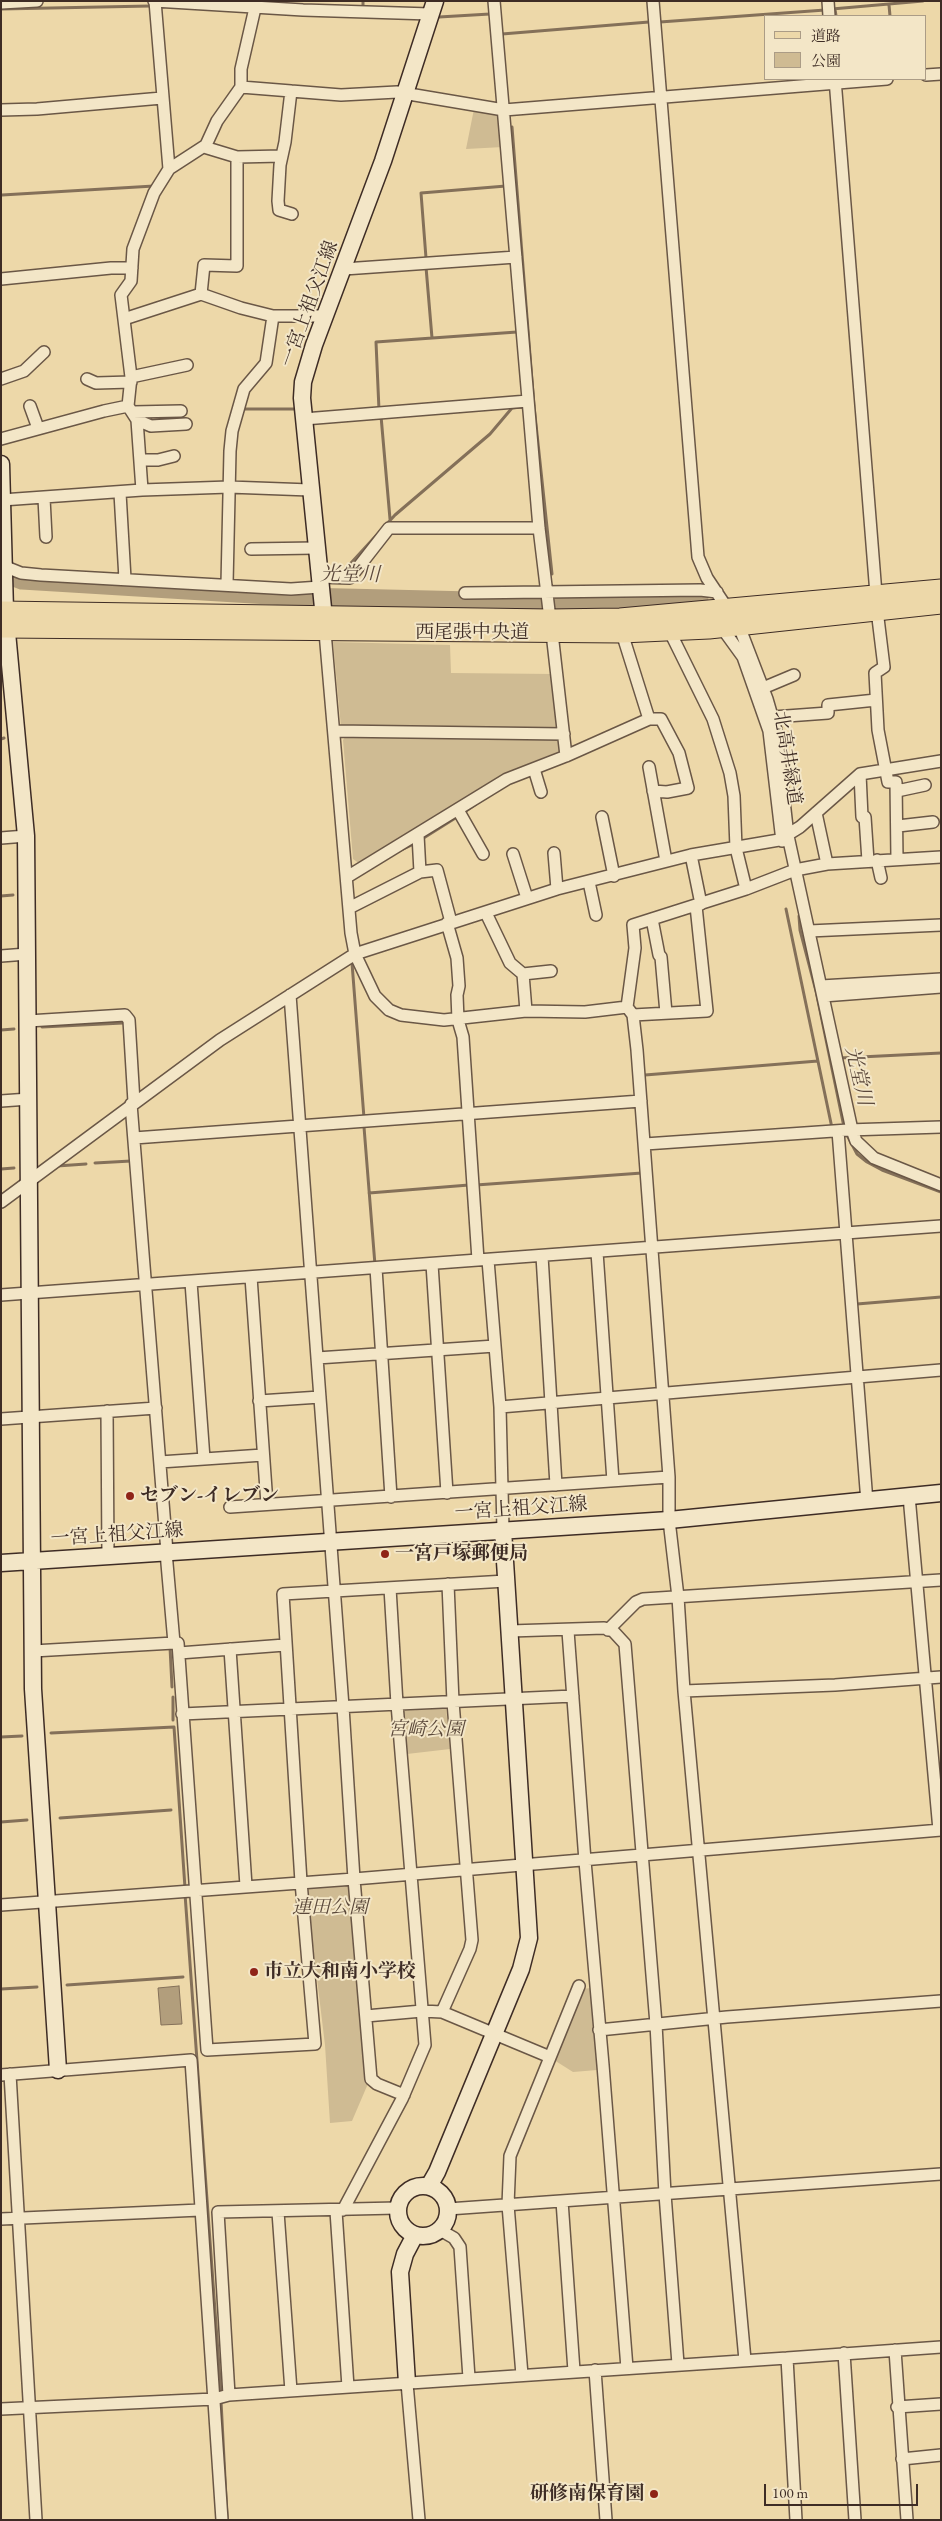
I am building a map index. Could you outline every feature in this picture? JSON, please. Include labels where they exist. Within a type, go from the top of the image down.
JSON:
[{"type":"main road","name":"一宮上祖父江線","points":[[322,601],[302,398],[304,382],[325,316],[344,269],[382,161],[433,8]]},
{"type":"main road","name":"一宮上祖父江線","points":[[1,464],[4,619],[26,836],[32,1561],[669,1520],[867,1502],[941,1493]]},
{"type":"main road","name":"西尾張中央道","points":[[548,610],[622,633],[670,632],[731,627],[941,589]]},
{"type":"main road","name":"西尾張中央道","points":[[4,619],[322,601],[656,616],[730,609],[877,602],[941,604]]},
{"type":"main road","points":[[429,2186],[437,2172],[527,1952],[530,1927],[503,1530]]},
{"type":"main road","points":[[1,1563],[32,1561],[33,1689],[58,2070]]},
{"type":"main road","points":[[429,2186],[442,2194],[448,2209],[445,2224],[440,2230],[428,2236],[415,2235],[401,2224],[397,2208],[400,2199],[412,2187],[429,2186]]},
{"type":"main road","points":[[407,2384],[400,2272],[405,2254],[415,2235]]},
{"type":"street","points":[[1,3],[37,1]]},
{"type":"street","points":[[169,169],[155,1],[222,3],[255,8],[330,6],[433,8]]},
{"type":"street","points":[[494,1],[539,528],[566,756]]},
{"type":"street","points":[[653,1],[698,557],[717,592],[730,609],[731,627],[764,688],[773,718],[780,756],[785,837],[791,872],[809,931],[822,991],[845,1131],[847,1232],[867,1502]]},
{"type":"street","points":[[828,1],[829,15]]},
{"type":"street","points":[[142,490],[141,460],[133,413],[121,295],[131,281],[133,249],[154,193],[169,169],[204,146],[210,139],[216,121],[241,87],[242,62],[255,8]]},
{"type":"street","points":[[927,75],[941,74]]},
{"type":"street","points":[[241,87],[341,95],[404,93],[504,110],[861,80]]},
{"type":"street","points":[[835,81],[877,602],[884,667],[875,674],[878,730],[888,782],[896,782],[897,859]]},
{"type":"street","points":[[291,91],[282,156],[279,210],[292,214]]},
{"type":"street","points":[[1,110],[37,109],[162,98]]},
{"type":"street","points":[[204,146],[237,157],[282,156]]},
{"type":"street","points":[[201,294],[204,265],[237,266],[237,157]]},
{"type":"street","points":[[344,269],[516,257]]},
{"type":"street","points":[[1,278],[111,268],[132,268]]},
{"type":"street","points":[[124,319],[201,294],[241,308],[273,316],[325,316]]},
{"type":"street","points":[[227,584],[232,431],[244,389],[266,363],[273,316]]},
{"type":"street","points":[[1,379],[24,371],[44,352]]},
{"type":"street","points":[[87,379],[96,383],[131,380],[187,365]]},
{"type":"street","points":[[304,419],[528,401]]},
{"type":"street","points":[[30,406],[38,428]]},
{"type":"street","points":[[1,439],[38,428],[133,413],[181,411]]},
{"type":"street","points":[[133,413],[151,426],[186,424]]},
{"type":"street","points":[[141,460],[158,460],[174,456]]},
{"type":"street","points":[[2,500],[142,490],[229,487],[310,490]]},
{"type":"street","points":[[120,493],[125,579]]},
{"type":"street","points":[[44,498],[46,537]]},
{"type":"street","points":[[322,601],[350,578],[389,528],[539,528]]},
{"type":"street","points":[[251,549],[316,548]]},
{"type":"street","points":[[3,573],[20,572],[40,575],[291,589],[322,601]]},
{"type":"street","points":[[465,593],[548,610],[700,590],[717,592]]},
{"type":"street","points":[[322,601],[349,908],[355,954],[374,996],[388,1010],[420,1018],[458,1020],[526,1011],[666,1013],[706,1011],[698,905],[691,855]]},
{"type":"street","name":"北高井緑道","points":[[731,627],[744,657],[769,731],[785,837]]},
{"type":"street","points":[[670,632],[716,726],[734,796],[736,848],[746,889]]},
{"type":"street","points":[[622,633],[649,719]]},
{"type":"street","points":[[764,688],[794,675]]},
{"type":"street","points":[[773,718],[828,713],[828,705],[876,700]]},
{"type":"street","points":[[347,877],[508,779],[566,756],[649,719],[661,719],[679,753],[688,788],[667,792],[653,791]]},
{"type":"street","points":[[334,731],[564,734]]},
{"type":"street","points":[[1,1202],[220,1040],[355,954],[449,922],[486,913],[557,889],[691,855],[736,848],[785,837],[816,813],[860,774],[941,762]]},
{"type":"street","points":[[897,791],[920,786],[910,766]]},
{"type":"street","points":[[649,767],[666,861]]},
{"type":"street","points":[[534,769],[541,792]]},
{"type":"street","points":[[860,774],[862,817],[865,817],[873,861],[881,878]]},
{"type":"street","points":[[458,810],[483,854]]},
{"type":"street","points":[[816,813],[827,864]]},
{"type":"street","points":[[602,818],[614,876]]},
{"type":"street","points":[[898,826],[932,822]]},
{"type":"street","points":[[418,835],[420,872]]},
{"type":"street","points":[[1,838],[26,836]]},
{"type":"street","points":[[554,853],[557,889]]},
{"type":"street","points":[[514,854],[527,898]]},
{"type":"street","points":[[745,2360],[684,1691],[678,1597],[669,1520],[669,1477],[645,1144],[630,1011],[635,948],[634,925],[746,889],[791,872],[827,864],[941,857]]},
{"type":"street","points":[[349,908],[420,872],[437,870],[456,958],[459,986],[457,995],[458,1020],[463,1037],[467,1115],[483,1260],[495,1346],[500,1407],[503,1530]]},
{"type":"street","points":[[589,882],[596,915]]},
{"type":"street","points":[[486,913],[510,963],[523,974],[526,1011]]},
{"type":"street","points":[[652,919],[658,955],[661,957],[666,1013]]},
{"type":"street","points":[[809,931],[941,925]]},
{"type":"street","points":[[1,956],[27,954]]},
{"type":"street","points":[[523,974],[551,971]]},
{"type":"street","points":[[822,991],[941,979]]},
{"type":"street","points":[[822,991],[941,987]]},
{"type":"street","points":[[290,995],[354,1879],[371,2079],[377,2084],[404,2094]]},
{"type":"street","points":[[28,1021],[125,1015],[130,1020],[134,1138],[182,1714],[188,1892],[207,2050],[315,2044],[301,1882],[283,1594],[506,1580]]},
{"type":"street","points":[[1,1101],[29,1099]]},
{"type":"street","points":[[134,1138],[641,1101]]},
{"type":"street","points":[[645,1144],[845,1131],[941,1127]]},
{"type":"street","points":[[845,1131],[874,1158],[941,1185]]},
{"type":"street","points":[[1,1295],[941,1226]]},
{"type":"street","points":[[597,1252],[614,1481]]},
{"type":"street","points":[[542,1256],[556,1485]]},
{"type":"street","points":[[432,1264],[447,1494]]},
{"type":"street","points":[[376,1268],[391,1496]]},
{"type":"street","points":[[251,1277],[267,1504]]},
{"type":"street","points":[[191,1282],[204,1459]]},
{"type":"street","points":[[317,1358],[495,1346]]},
{"type":"street","points":[[500,1407],[941,1370]]},
{"type":"street","points":[[259,1401],[320,1397]]},
{"type":"street","points":[[1,1418],[156,1408]]},
{"type":"street","points":[[107,1411],[108,1556]]},
{"type":"street","points":[[160,1462],[263,1456]]},
{"type":"street","points":[[230,1507],[447,1494],[669,1477]]},
{"type":"street","points":[[1,1905],[354,1879],[940,1830],[909,1496]]},
{"type":"street","points":[[608,1630],[636,1602],[643,1599],[941,1580]]},
{"type":"street","points":[[442,2012],[470,1949],[472,1940],[453,1702],[448,1584]]},
{"type":"street","points":[[348,2387],[340,2211],[404,2094],[425,2045],[410,1874],[390,1588]]},
{"type":"street","points":[[510,1631],[608,1630],[621,1637],[625,1644],[656,2024],[665,2194],[678,2364]]},
{"type":"street","points":[[568,1631],[584,1860],[627,2368]]},
{"type":"street","points":[[33,1651],[176,1648],[230,1649],[285,1645]]},
{"type":"street","points":[[230,1649],[246,1886]]},
{"type":"street","points":[[684,1691],[835,1685],[941,1677]]},
{"type":"street","points":[[182,1714],[573,1696]]},
{"type":"street","points":[[522,2375],[508,2205],[510,2156],[579,1986]]},
{"type":"street","points":[[599,2030],[941,2001]]},
{"type":"street","points":[[366,2016],[422,2011],[442,2012],[550,2057]]},
{"type":"street","points":[[36,2520],[19,2218],[6,2074],[191,2060],[200,2210],[221,2397]]},
{"type":"street","points":[[448,2209],[941,2174]]},
{"type":"street","points":[[562,2201],[574,2371]]},
{"type":"street","points":[[222,2520],[218,2212],[340,2211],[397,2208]]},
{"type":"street","points":[[1,2219],[200,2210]]},
{"type":"street","points":[[278,2212],[291,2391]]},
{"type":"street","points":[[440,2230],[454,2238],[460,2247],[469,2378]]},
{"type":"street","points":[[1,2408],[221,2397],[469,2378],[941,2347]]},
{"type":"street","points":[[895,2350],[897,2407],[907,2520]]},
{"type":"street","points":[[844,2353],[855,2520]]},
{"type":"street","points":[[787,2358],[796,2520]]},
{"type":"street","points":[[595,2370],[606,2520]]},
{"type":"street","points":[[407,2384],[419,2520]]},
{"type":"street","points":[[897,2407],[941,2404]]},
{"type":"street","points":[[902,2459],[941,2455]]},
{"type":"green space","points":[[474,109],[498,113],[503,147],[466,149]]},
{"type":"green space","points":[[333,642],[450,645],[451,673],[554,674],[560,729],[341,727]]},
{"type":"green space","points":[[346,736],[558,738],[561,741],[562,750],[503,774],[360,864],[353,859],[343,740]]},
{"type":"green space","name":"宮崎公園","points":[[446,1708],[450,1749],[407,1754],[403,1711]]},
{"type":"green space","name":"連田公園","points":[[350,1885],[367,2086],[352,2121],[330,2123],[325,2045],[306,1888]]},
{"type":"green space","points":[[591,1988],[597,2070],[573,2072],[554,2060],[582,1989]]},
{"type":"shaded area","points":[[179,1986],[182,2024],[161,2025],[158,1988]]},
{"type":"waterway","points":[[363,1],[363,6]]},
{"type":"waterway","points":[[832,9],[923,1]]},
{"type":"waterway","points":[[889,5],[890,15]]},
{"type":"waterway","points":[[1,9],[150,6]]},
{"type":"waterway","points":[[835,9],[836,15]]},
{"type":"waterway","points":[[660,22],[825,10]]},
{"type":"waterway","points":[[439,17],[490,14]]},
{"type":"waterway","points":[[502,34],[649,22]]},
{"type":"waterway","points":[[512,127],[534,406],[552,574]]},
{"type":"waterway","points":[[2,195],[154,186]]},
{"type":"waterway","points":[[426,258],[421,193],[506,186]]},
{"type":"waterway","points":[[426,267],[432,338]]},
{"type":"waterway","points":[[379,410],[376,342],[517,332]]},
{"type":"waterway","points":[[351,563],[395,515],[490,434],[512,408],[522,407]]},
{"type":"waterway","points":[[244,409],[296,409]]},
{"type":"waterway","points":[[381,416],[390,519]]},
{"type":"waterway","name":"光堂川","points":[[1,572],[22,580],[302,597],[515,602],[699,599]]},
{"type":"waterway","points":[[466,811],[476,804]]},
{"type":"waterway","points":[[422,839],[457,817]]},
{"type":"waterway","points":[[401,850],[414,844]]},
{"type":"waterway","points":[[1,896],[13,895]]},
{"type":"waterway","points":[[786,909],[832,1128]]},
{"type":"waterway","name":"光堂川","points":[[799,916],[800,930],[816,991],[844,1127]]},
{"type":"waterway","points":[[352,963],[364,1118]]},
{"type":"waterway","points":[[42,1027],[123,1023]]},
{"type":"waterway","points":[[1,1030],[14,1029]]},
{"type":"waterway","points":[[840,1058],[941,1053]]},
{"type":"waterway","points":[[645,1075],[818,1061]]},
{"type":"waterway","points":[[364,1127],[375,1265]]},
{"type":"waterway","name":"光堂川","points":[[846,1133],[857,1154],[867,1162],[882,1170],[941,1192]]},
{"type":"waterway","points":[[95,1163],[131,1161]]},
{"type":"waterway","points":[[57,1166],[86,1164]]},
{"type":"waterway","points":[[1,1169],[14,1168]]},
{"type":"waterway","points":[[476,1185],[642,1173]]},
{"type":"waterway","points":[[369,1193],[469,1185]]},
{"type":"waterway","points":[[857,1304],[941,1297]]},
{"type":"waterway","points":[[170,1647],[172,1687]]},
{"type":"waterway","points":[[173,1697],[173,1720]]},
{"type":"waterway","points":[[51,1733],[174,1727],[185,1888]]},
{"type":"waterway","points":[[1,1737],[22,1736]]},
{"type":"waterway","points":[[60,1818],[171,1810]]},
{"type":"waterway","points":[[1,1822],[27,1820]]},
{"type":"waterway","points":[[185,1894],[221,2394]]},
{"type":"waterway","points":[[67,1985],[183,1977]]},
{"type":"waterway","points":[[1,1989],[37,1987]]},
{"type":"waterway","points":[[221,2401],[227,2517]]},
{"type":"place","name":"セブン-イレブン","points":[[130,1496]]},
{"type":"place","name":"一宮戸塚郵便局","points":[[385,1554]]},
{"type":"place","name":"市立大和南小学校","points":[[254,1972]]},
{"type":"place","name":"研修南保育園","points":[[654,2494]]}]
